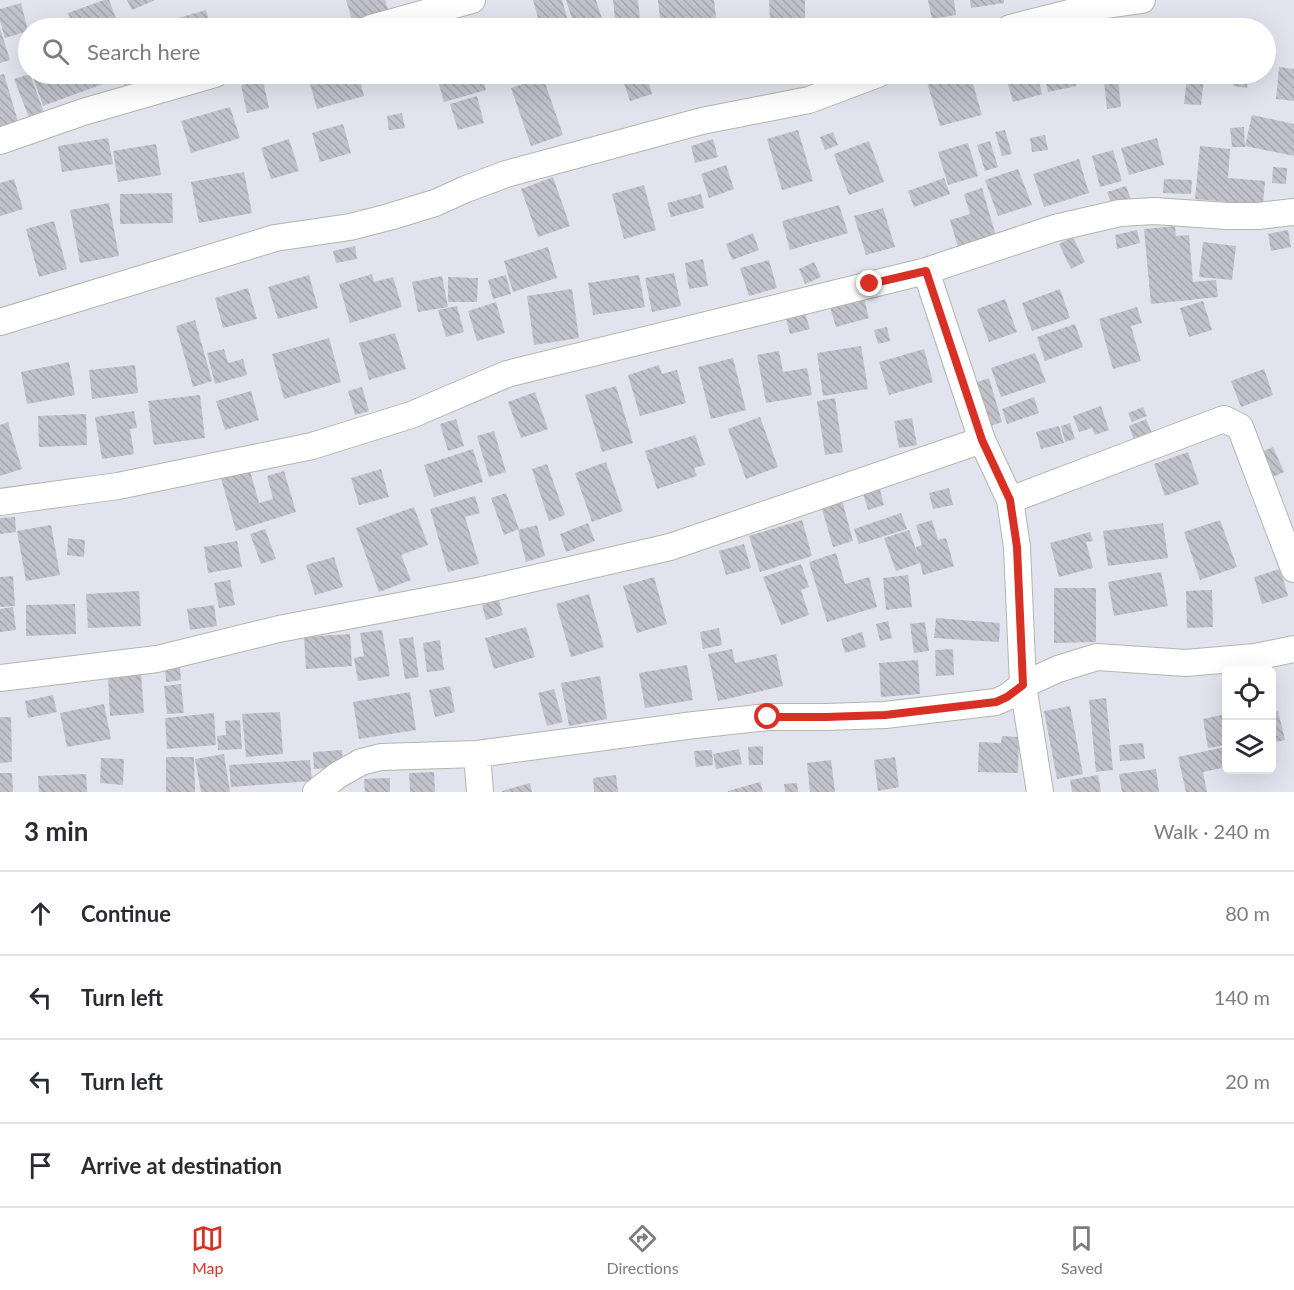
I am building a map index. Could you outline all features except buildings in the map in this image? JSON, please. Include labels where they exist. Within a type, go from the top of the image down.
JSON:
[{"type":"street","points":[[1052,18],[1142,0]]},
{"type":"street","points":[[404,18],[460,1]]},
{"type":"street","points":[[0,141],[83,112],[180,84]]},
{"type":"street","points":[[0,322],[275,238],[389,217],[435,203],[506,174],[702,121],[809,100],[851,84]]},
{"type":"street","points":[[0,502],[118,486],[312,446],[411,415],[507,374],[926,271],[1055,228],[1120,213],[1154,211],[1258,216],[1294,212]]},
{"type":"street","points":[[926,271],[982,440],[1010,500],[1017,547],[1023,685],[1040,792]]},
{"type":"street","points":[[1010,500],[1224,419],[1240,427],[1294,569]]},
{"type":"street","points":[[0,678],[157,659],[279,629],[483,590],[670,547],[982,440]]},
{"type":"street","points":[[316,792],[338,774],[353,766],[381,757],[477,754],[768,717],[885,715],[996,702],[1023,685],[1058,669],[1097,657],[1142,658],[1186,663],[1255,657],[1294,649]]},
{"type":"street","points":[[477,754],[480,792]]},
{"type":"route","points":[[768,717],[885,715],[996,702],[1023,685],[1017,547],[1010,500],[982,440],[926,271],[870,284]]}]
